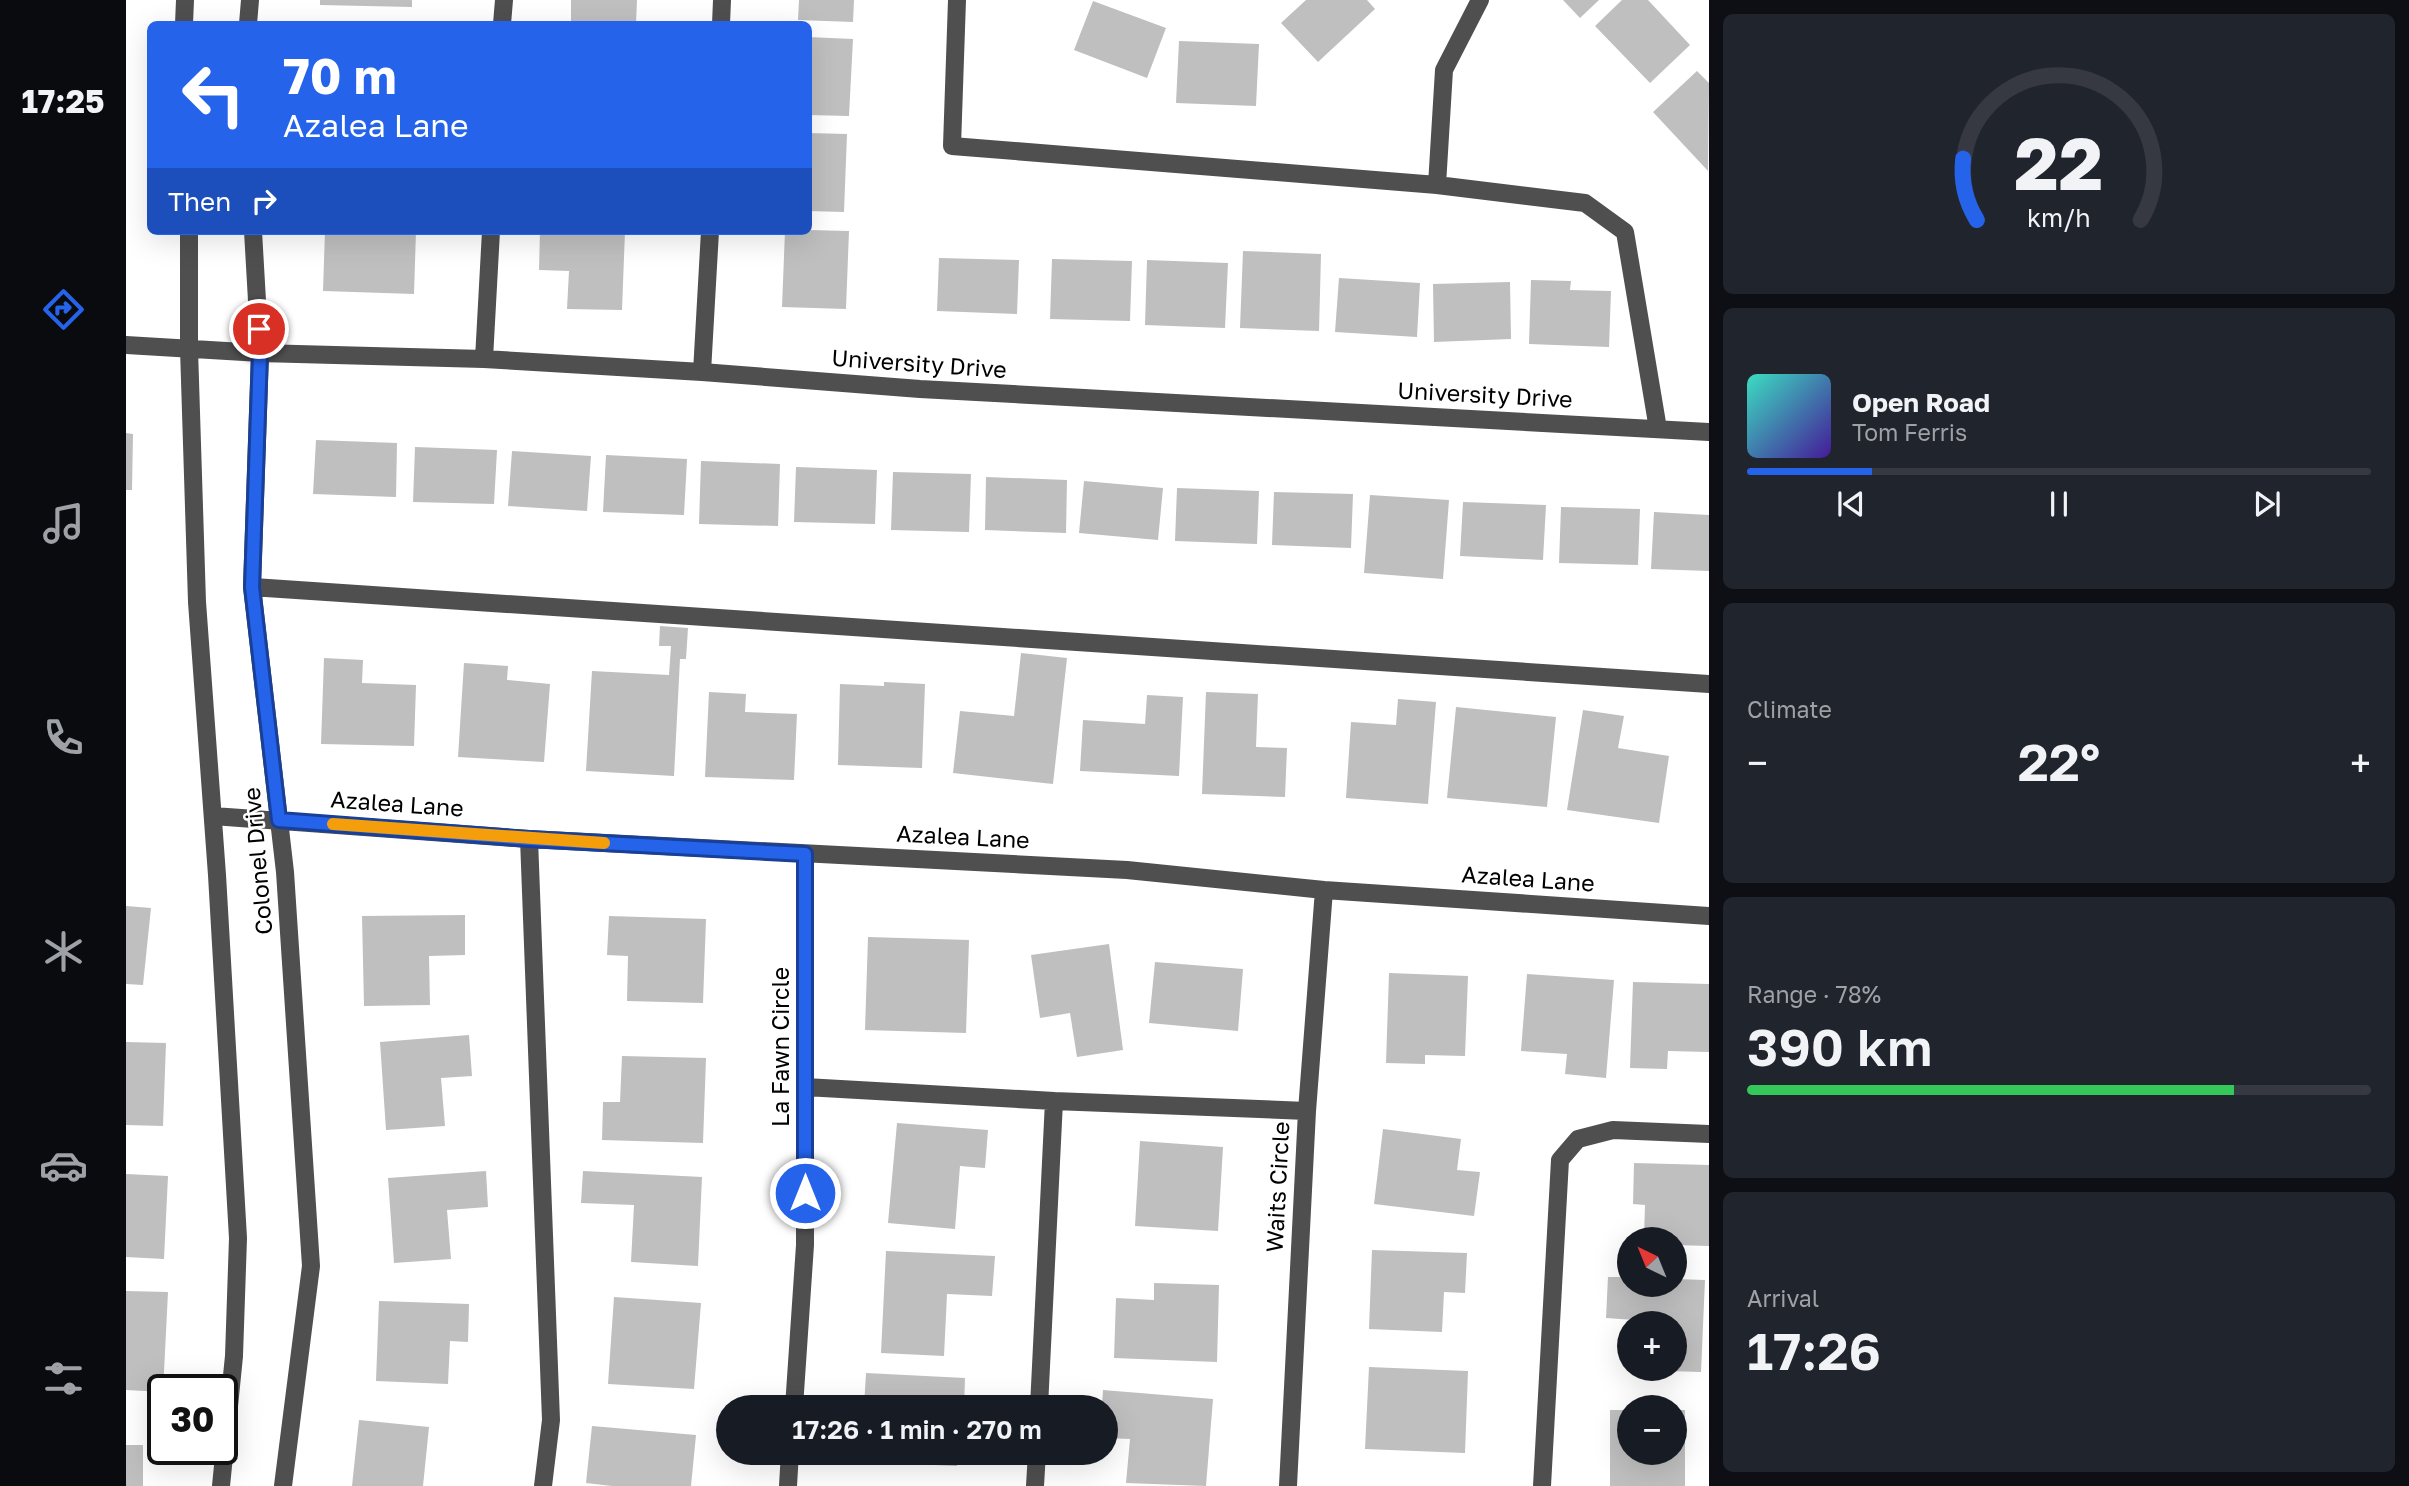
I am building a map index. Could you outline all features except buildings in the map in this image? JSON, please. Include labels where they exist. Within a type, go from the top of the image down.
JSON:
[{"type":"street","points":[[184,21],[185,0]]},
{"type":"street","points":[[248,21],[250,0]]},
{"type":"street","points":[[502,21],[504,0]]},
{"type":"street","points":[[721,21],[722,0]]},
{"type":"street","points":[[957,0],[952,146],[1437,185],[1585,203],[1625,232],[1658,429]]},
{"type":"street","points":[[1437,185],[1444,69],[1480,0]]},
{"type":"street","name":"Colonel Drive","points":[[189,235],[189,349],[197,602],[213,816],[237,1238],[234,1356],[220,1486]]},
{"type":"street","name":"Colonel Drive","points":[[253,235],[260,354],[252,587],[286,886],[311,1266],[283,1486]]},
{"type":"street","points":[[484,359],[491,235]]},
{"type":"street","points":[[702,372],[710,235]]},
{"type":"street","name":"University Drive","points":[[126,345],[260,354],[484,359],[920,389],[1709,432]]},
{"type":"street","points":[[252,587],[1709,684]]},
{"type":"street","name":"Azalea Lane","points":[[213,816],[529,839],[1127,870],[1324,890],[1709,916]]},
{"type":"street","points":[[529,839],[551,1420],[543,1486]]},
{"type":"street","name":"La Fawn Circle","points":[[795,1395],[805,1245],[805,854]]},
{"type":"street","name":"Waits Circle","points":[[1288,1486],[1307,1111],[1324,890]]},
{"type":"street","points":[[805,1087],[1307,1111]]},
{"type":"street","points":[[1040,1395],[1054,1101]]},
{"type":"street","points":[[1542,1486],[1560,1160],[1578,1139],[1613,1130],[1709,1134]]},
{"type":"street","points":[[788,1486],[789,1465]]},
{"type":"street","points":[[1035,1486],[1036,1465]]},
{"type":"slow traffic","points":[[333,824],[604,843]]},
{"type":"route","points":[[259,329],[252,587],[279,820],[529,839],[805,854],[805,1193]]}]
